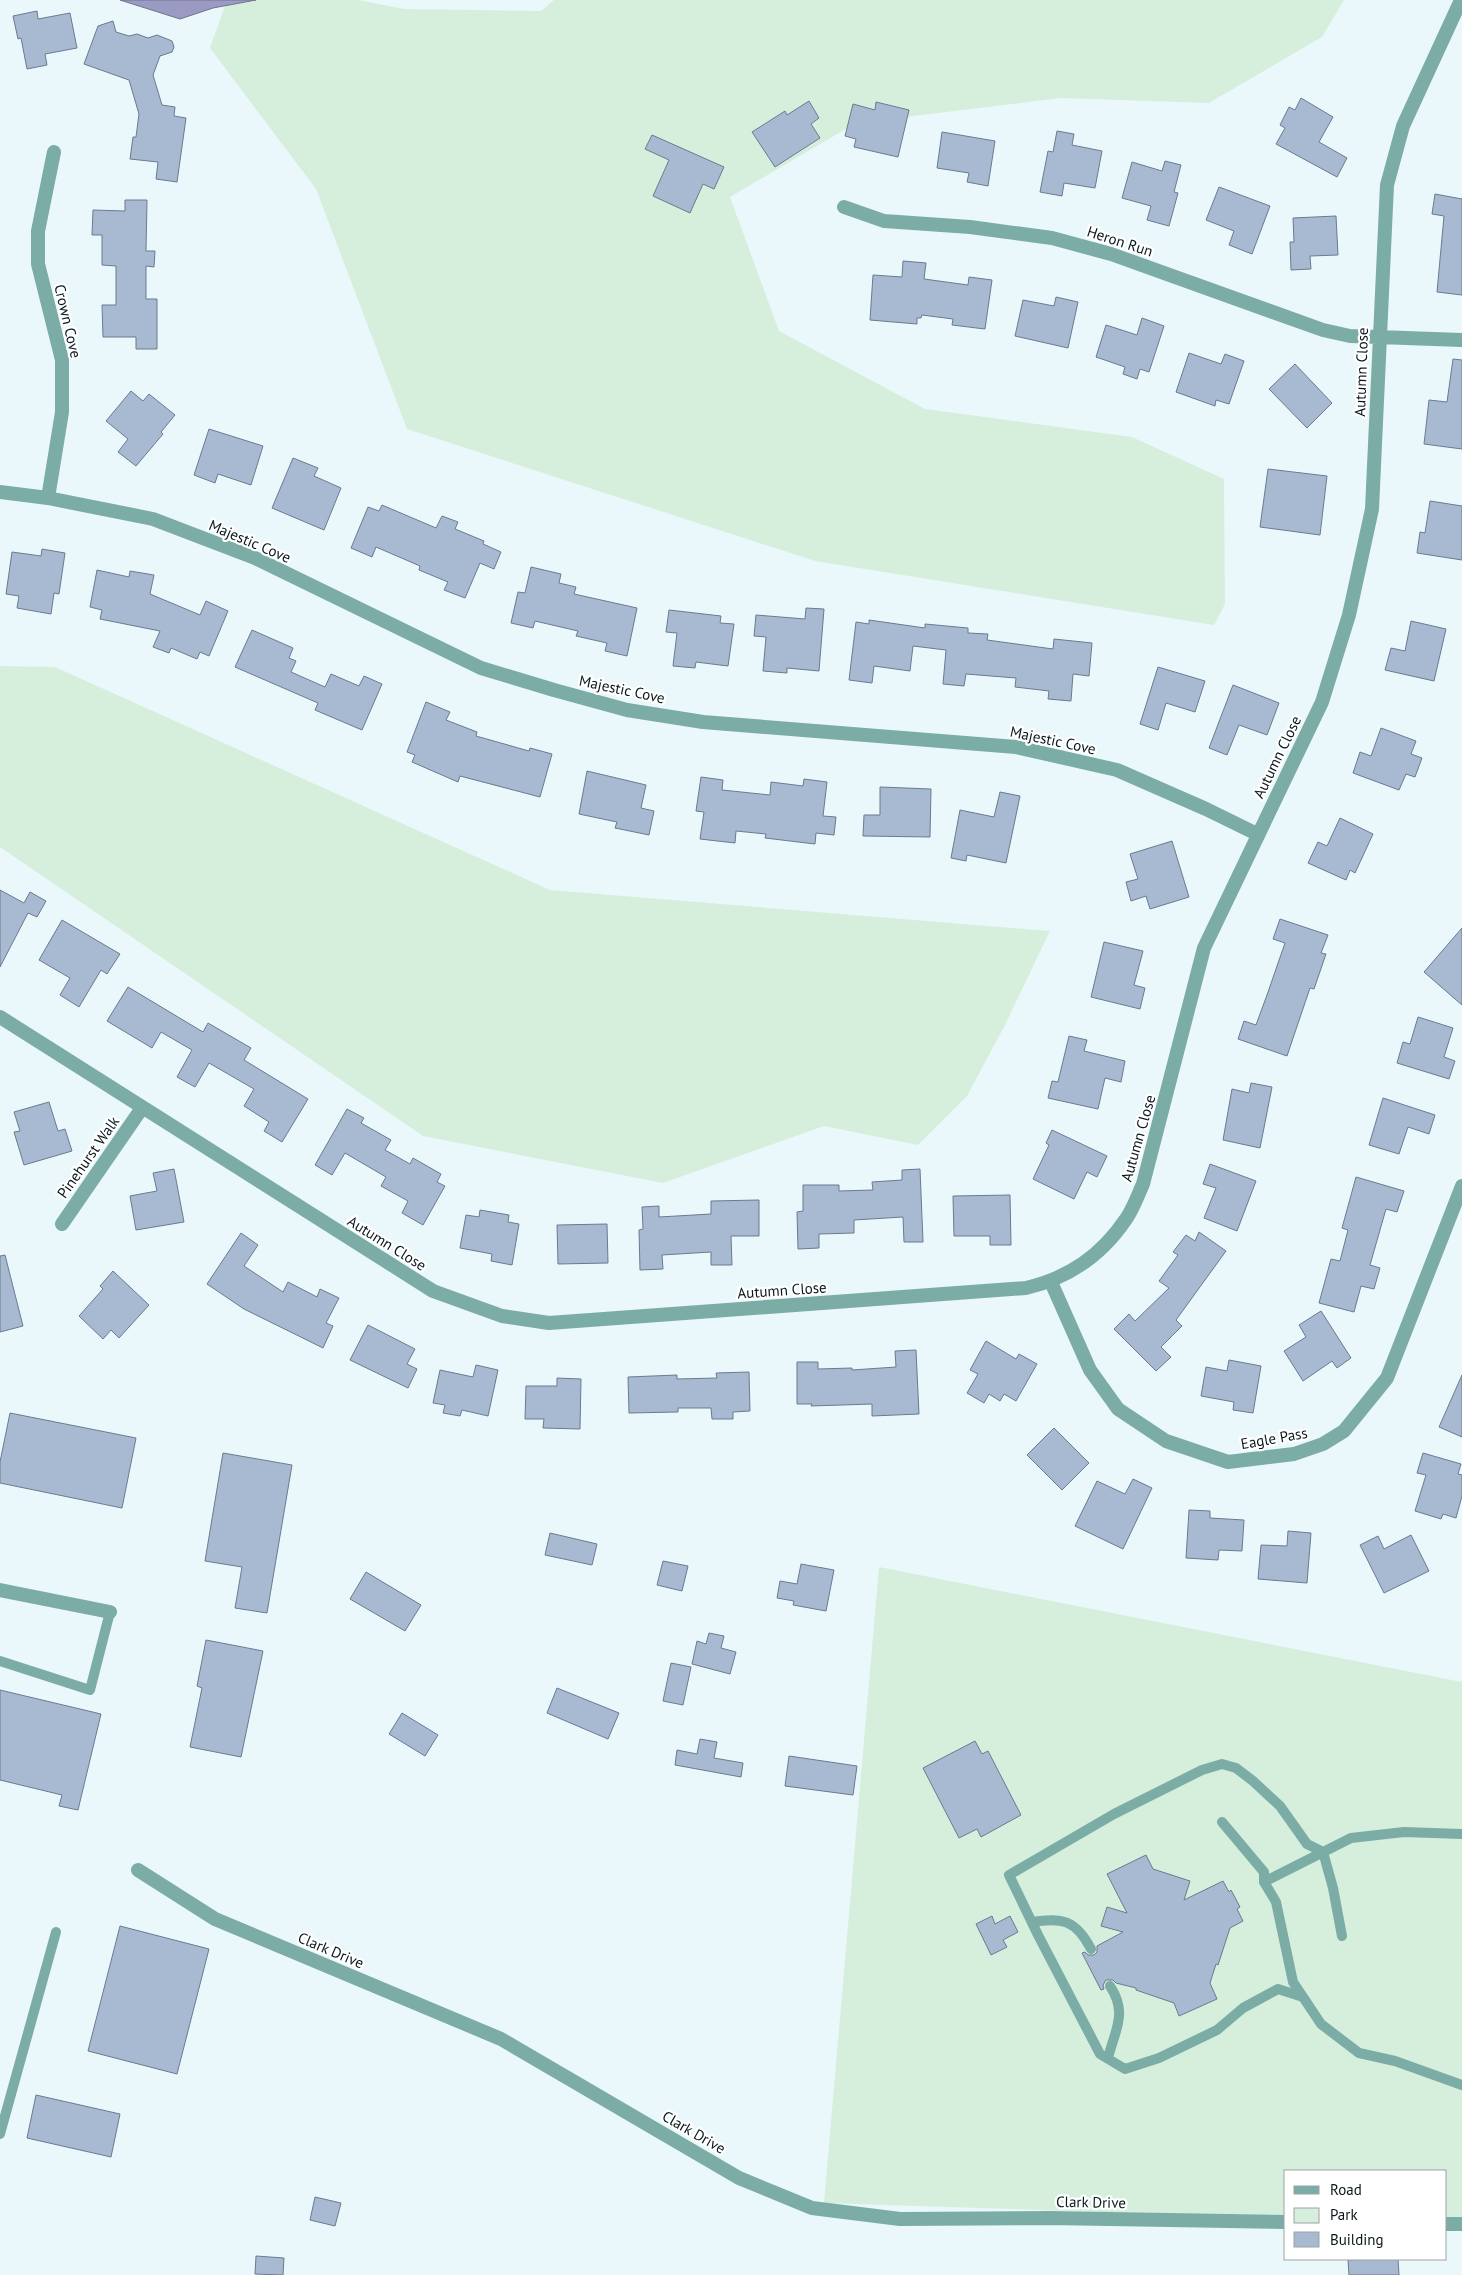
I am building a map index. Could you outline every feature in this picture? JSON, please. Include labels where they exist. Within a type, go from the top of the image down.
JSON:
[{"type":"street","name":"Autumn Close","points":[[0,1017],[433,1290],[502,1316],[549,1323],[1026,1288],[1051,1282],[1095,1255],[1127,1219],[1143,1184],[1204,948],[1257,834],[1322,702],[1349,615],[1372,509],[1387,185],[1393,156],[1415,96],[1461,0]]},
{"type":"street","name":"Crown Cove","points":[[48,498],[62,412],[62,360],[38,264],[38,231],[54,152]]},
{"type":"street","name":"Heron Run","points":[[844,207],[884,221],[970,227],[1052,238],[1111,254],[1323,330],[1350,336],[1462,340]]},
{"type":"street","name":"Majestic Cove","points":[[0,492],[48,498],[163,523],[255,558],[481,668],[626,710],[703,722],[1016,747],[1117,770],[1257,834]]},
{"type":"street","name":"Pinehurst Walk","points":[[62,1224],[142,1108]]},
{"type":"street","name":"Eagle Pass","points":[[1051,1282],[1090,1370],[1118,1409],[1166,1441],[1228,1462],[1294,1454],[1323,1444],[1344,1431],[1387,1378],[1462,1186]]},
{"type":"street","points":[[0,1590],[110,1612]]},
{"type":"street","name":"Clark Drive","points":[[138,1870],[215,1919],[500,2039],[739,2178],[812,2208],[900,2219],[1050,2218],[1284,2222]]},
{"type":"street","points":[[1447,2224],[1462,2224]]},
{"type":"lane","points":[[0,1661],[90,1690],[110,1612]]},
{"type":"lane","points":[[1303,1997],[1278,1990],[1243,2008],[1217,2030],[1159,2058],[1125,2069],[1100,2054],[1009,1875],[1114,1814],[1202,1770],[1222,1764],[1236,1768],[1260,1788],[1280,1806],[1307,1844],[1323,1852],[1333,1888],[1342,1936]]},
{"type":"lane","points":[[1222,1822],[1264,1872],[1264,1882],[1276,1902],[1293,1982],[1321,2024],[1359,2053],[1395,2061],[1462,2085]]},
{"type":"lane","points":[[1264,1882],[1351,1838],[1404,1832],[1462,1834]]},
{"type":"lane","points":[[1032,1922],[1054,1918],[1075,1925],[1091,1949]]},
{"type":"lane","points":[[0,2134],[56,1932]]},
{"type":"lane","points":[[1108,2058],[1119,2025],[1120,2006],[1110,1986]]},
{"type":"green space","points":[[227,0],[358,0],[404,9],[541,11],[554,0],[1344,0],[1322,37],[1209,103],[1060,98],[856,123],[730,197],[779,331],[925,409],[1132,437],[1224,479],[1225,604],[1214,625],[815,561],[407,429],[316,189],[210,48]]},
{"type":"green space","points":[[0,666],[55,667],[550,890],[1050,931],[1005,1025],[967,1096],[918,1145],[824,1126],[663,1183],[423,1136],[0,847]]},
{"type":"green space","points":[[879,1567],[1462,1682],[1462,2223],[1447,2223],[1447,2170],[1284,2170],[1284,2218],[824,2203]]},
{"type":"water","points":[[120,0],[256,0],[213,8],[180,19]]},
{"type":"building","points":[[37,11],[38,19],[70,13],[77,48],[45,54],[47,65],[27,69],[21,38],[18,39],[13,16]]},
{"type":"building","points":[[113,21],[116,32],[129,36],[137,34],[148,38],[157,35],[172,41],[174,47],[172,52],[160,56],[153,75],[162,105],[175,107],[174,116],[186,118],[177,182],[156,179],[158,162],[130,159],[133,137],[136,137],[139,114],[129,80],[84,64],[98,26]]},
{"type":"building","points":[[1301,98],[1333,117],[1319,142],[1347,158],[1337,177],[1276,144],[1285,128],[1280,125],[1289,107],[1295,110]]},
{"type":"building","points":[[809,101],[819,118],[811,124],[820,138],[775,167],[752,132],[785,111],[787,115]]},
{"type":"building","points":[[876,102],[909,110],[898,157],[854,147],[856,139],[845,136],[853,104],[875,110]]},
{"type":"building","points":[[1057,131],[1074,134],[1072,145],[1102,151],[1095,188],[1064,183],[1062,196],[1040,192],[1048,151],[1053,152]]},
{"type":"building","points":[[942,132],[995,141],[988,186],[967,182],[969,173],[937,168]]},
{"type":"building","points":[[652,135],[724,167],[714,189],[703,184],[690,213],[653,196],[669,160],[645,149]]},
{"type":"building","points":[[1165,161],[1181,165],[1174,192],[1178,193],[1169,226],[1147,220],[1151,206],[1122,198],[1132,162],[1162,171]]},
{"type":"building","points":[[1219,187],[1270,206],[1252,254],[1229,245],[1234,231],[1206,220]]},
{"type":"building","points":[[1435,194],[1462,199],[1462,295],[1437,292],[1444,216],[1432,214]]},
{"type":"building","points":[[125,200],[147,200],[146,251],[155,251],[154,267],[146,266],[146,299],[157,299],[157,349],[136,349],[136,337],[103,337],[102,305],[116,305],[116,266],[102,265],[102,235],[92,235],[93,210],[125,211]]},
{"type":"building","points":[[1336,216],[1338,255],[1310,256],[1311,269],[1291,270],[1290,242],[1294,242],[1293,218]]},
{"type":"building","points":[[903,261],[926,263],[924,279],[968,285],[969,277],[992,280],[985,329],[952,325],[953,319],[922,315],[921,318],[917,318],[917,324],[870,320],[873,275],[902,277]]},
{"type":"building","points":[[1056,297],[1078,302],[1068,348],[1015,336],[1023,300],[1054,306]]},
{"type":"building","points":[[1142,318],[1164,326],[1149,372],[1140,369],[1137,379],[1123,374],[1125,367],[1096,357],[1106,325],[1137,335]]},
{"type":"building","points":[[1189,353],[1221,364],[1225,354],[1244,361],[1229,404],[1216,400],[1215,406],[1176,392]]},
{"type":"building","points":[[1453,359],[1462,360],[1462,449],[1424,444],[1429,400],[1447,402]]},
{"type":"building","points":[[1295,364],[1332,403],[1307,428],[1269,389]]},
{"type":"building","points":[[131,391],[143,401],[149,394],[175,415],[161,432],[163,434],[136,466],[118,452],[128,439],[106,421]]},
{"type":"building","points":[[209,429],[263,446],[251,485],[218,474],[215,483],[194,475]]},
{"type":"building","points":[[293,458],[318,468],[314,476],[341,488],[324,530],[272,508]]},
{"type":"building","points":[[1268,469],[1327,476],[1320,535],[1260,527]]},
{"type":"building","points":[[1430,501],[1462,506],[1462,560],[1417,553],[1420,532],[1425,533]]},
{"type":"building","points":[[382,505],[436,528],[442,516],[458,522],[455,529],[484,541],[483,544],[501,552],[494,569],[480,563],[465,598],[444,590],[448,582],[419,570],[420,566],[376,547],[372,557],[351,548],[368,507],[379,511]]},
{"type":"building","points":[[42,549],[65,553],[59,594],[54,593],[51,614],[17,608],[19,596],[6,594],[12,552],[41,556]]},
{"type":"building","points":[[531,567],[561,574],[559,583],[576,587],[574,594],[637,608],[627,656],[605,651],[607,643],[576,636],[578,631],[535,621],[533,628],[511,623],[518,592],[525,593]]},
{"type":"building","points":[[97,570],[129,577],[130,571],[154,575],[150,594],[200,615],[206,601],[228,611],[209,656],[200,652],[197,659],[171,648],[169,653],[153,647],[160,631],[100,619],[102,610],[90,607]]},
{"type":"building","points":[[806,608],[824,609],[819,671],[787,668],[787,673],[763,671],[766,637],[754,636],[756,615],[805,619]]},
{"type":"building","points":[[669,610],[721,616],[720,623],[734,624],[728,666],[696,662],[695,668],[673,666],[677,633],[666,632]]},
{"type":"building","points":[[869,620],[925,628],[925,624],[968,628],[968,633],[988,634],[987,640],[1053,649],[1054,639],[1092,643],[1089,676],[1073,674],[1071,701],[1048,699],[1049,691],[1015,687],[1016,678],[966,674],[964,686],[943,684],[946,650],[913,646],[910,671],[874,666],[872,683],[849,680],[856,622],[869,624]]},
{"type":"building","points":[[1411,621],[1446,629],[1434,681],[1385,670],[1391,648],[1405,651]]},
{"type":"building","points":[[252,630],[293,648],[289,658],[296,661],[291,672],[325,687],[331,674],[359,686],[364,676],[382,684],[362,730],[315,710],[318,703],[235,667]]},
{"type":"building","points":[[1158,667],[1205,681],[1195,712],[1166,703],[1158,730],[1140,724]]},
{"type":"building","points":[[1233,685],[1279,703],[1267,735],[1239,725],[1227,755],[1209,748]]},
{"type":"building","points":[[426,702],[450,712],[446,720],[477,732],[476,736],[529,751],[530,748],[552,754],[540,797],[460,776],[458,782],[412,762],[415,755],[407,752]]},
{"type":"building","points":[[1381,728],[1416,741],[1411,754],[1422,758],[1415,777],[1406,774],[1399,790],[1353,773],[1360,752],[1371,756]]},
{"type":"building","points":[[587,771],[646,785],[641,808],[654,811],[649,835],[615,828],[617,822],[579,814]]},
{"type":"building","points":[[701,777],[723,780],[722,790],[770,795],[771,782],[803,786],[804,779],[827,782],[823,816],[836,817],[834,835],[816,833],[815,844],[765,838],[766,834],[736,831],[735,843],[700,839],[704,812],[696,811]]},
{"type":"building","points":[[880,787],[931,789],[930,837],[863,836],[864,815],[880,815]]},
{"type":"building","points":[[1000,792],[1020,796],[1006,863],[967,855],[966,861],[951,858],[960,810],[994,817]]},
{"type":"building","points":[[1340,818],[1373,834],[1355,873],[1350,870],[1346,880],[1308,863],[1318,842],[1327,846]]},
{"type":"building","points":[[1172,841],[1189,897],[1150,909],[1146,896],[1131,901],[1126,882],[1138,879],[1130,854]]},
{"type":"building","points":[[0,890],[24,903],[30,892],[46,901],[37,917],[28,913],[0,967]]},
{"type":"building","points":[[1280,919],[1328,935],[1321,953],[1326,954],[1314,989],[1310,988],[1287,1056],[1238,1039],[1244,1021],[1256,1025],[1267,995],[1285,943],[1273,939]]},
{"type":"building","points":[[62,920],[120,954],[107,974],[101,970],[79,1007],[60,995],[70,978],[39,960]]},
{"type":"building","points":[[1462,928],[1462,1005],[1424,972]]},
{"type":"building","points":[[1104,942],[1143,951],[1134,985],[1145,988],[1140,1009],[1091,997]]},
{"type":"building","points":[[128,987],[203,1032],[208,1023],[251,1048],[244,1060],[308,1099],[282,1142],[264,1131],[269,1122],[244,1106],[254,1089],[209,1063],[195,1087],[177,1077],[192,1050],[161,1032],[152,1048],[107,1021]]},
{"type":"building","points":[[1418,1017],[1453,1028],[1444,1057],[1455,1061],[1449,1079],[1397,1063],[1403,1042],[1410,1044]]},
{"type":"building","points":[[1069,1036],[1087,1040],[1084,1051],[1125,1061],[1121,1082],[1105,1078],[1098,1109],[1048,1098],[1052,1081],[1058,1082]]},
{"type":"building","points":[[1251,1083],[1272,1087],[1260,1148],[1223,1140],[1232,1089],[1249,1093]]},
{"type":"building","points":[[1383,1098],[1435,1115],[1429,1134],[1408,1127],[1399,1154],[1369,1145]]},
{"type":"building","points":[[49,1102],[58,1131],[65,1129],[72,1151],[24,1165],[14,1132],[20,1131],[14,1112]]},
{"type":"building","points":[[347,1109],[364,1118],[361,1123],[391,1140],[385,1150],[410,1164],[413,1158],[441,1174],[437,1182],[445,1186],[423,1225],[402,1213],[408,1201],[381,1186],[386,1177],[345,1153],[332,1175],[315,1165]]},
{"type":"building","points":[[1052,1130],[1107,1156],[1097,1177],[1087,1172],[1074,1199],[1033,1179],[1049,1145],[1046,1143]]},
{"type":"building","points":[[1210,1164],[1256,1181],[1237,1231],[1204,1218],[1216,1188],[1203,1184]]},
{"type":"building","points":[[174,1169],[184,1222],[136,1230],[130,1196],[157,1191],[153,1173]]},
{"type":"building","points":[[920,1169],[923,1242],[904,1242],[903,1217],[854,1220],[854,1233],[819,1234],[819,1248],[798,1249],[797,1212],[803,1211],[803,1185],[839,1185],[839,1191],[873,1190],[872,1182],[902,1180],[902,1170]]},
{"type":"building","points":[[1356,1177],[1404,1191],[1397,1212],[1386,1209],[1370,1265],[1380,1268],[1374,1289],[1361,1286],[1354,1312],[1319,1303],[1331,1259],[1340,1261],[1348,1230],[1342,1228]]},
{"type":"building","points":[[1010,1195],[1011,1245],[990,1245],[990,1236],[954,1236],[953,1196]]},
{"type":"building","points":[[759,1200],[759,1236],[731,1236],[732,1265],[711,1265],[711,1252],[662,1255],[663,1269],[640,1270],[639,1230],[643,1229],[642,1207],[659,1206],[659,1217],[711,1214],[711,1201]]},
{"type":"building","points":[[480,1210],[509,1215],[508,1222],[519,1224],[512,1265],[491,1261],[492,1254],[460,1248],[466,1215],[479,1217]]},
{"type":"building","points":[[607,1224],[608,1263],[558,1264],[557,1225]]},
{"type":"building","points":[[1199,1232],[1226,1251],[1176,1320],[1182,1326],[1161,1347],[1171,1357],[1156,1371],[1114,1329],[1129,1314],[1135,1321],[1169,1288],[1159,1281],[1178,1255],[1173,1252],[1186,1235],[1195,1241]]},
{"type":"building","points":[[241,1233],[258,1245],[244,1266],[283,1292],[288,1282],[317,1297],[320,1289],[339,1298],[326,1323],[333,1326],[323,1348],[244,1309],[207,1284]]},
{"type":"building","points":[[5,1255],[23,1326],[0,1332],[0,1256]]},
{"type":"building","points":[[113,1271],[149,1305],[119,1338],[111,1330],[103,1339],[79,1316],[103,1289],[100,1286]]},
{"type":"building","points":[[1321,1311],[1351,1358],[1337,1368],[1332,1361],[1303,1381],[1284,1351],[1306,1337],[1299,1325]]},
{"type":"building","points":[[368,1325],[415,1349],[407,1364],[417,1369],[408,1388],[350,1360]]},
{"type":"building","points":[[986,1341],[1016,1359],[1019,1354],[1037,1364],[1016,1401],[1004,1394],[1000,1401],[989,1394],[984,1403],[967,1393],[978,1374],[970,1370]]},
{"type":"building","points":[[916,1350],[919,1414],[872,1416],[872,1404],[811,1406],[812,1404],[797,1404],[797,1362],[818,1362],[818,1369],[852,1368],[852,1370],[896,1367],[895,1351]]},
{"type":"building","points":[[1229,1360],[1261,1366],[1253,1413],[1233,1410],[1234,1402],[1201,1396],[1206,1367],[1227,1371]]},
{"type":"building","points":[[476,1365],[498,1370],[488,1416],[462,1410],[460,1416],[443,1413],[445,1405],[433,1403],[440,1370],[473,1377]]},
{"type":"building","points":[[749,1372],[750,1411],[733,1412],[733,1419],[712,1419],[711,1408],[678,1408],[678,1412],[629,1413],[628,1377],[677,1375],[677,1379],[717,1378],[716,1373]]},
{"type":"building","points":[[1462,1375],[1462,1437],[1439,1427]]},
{"type":"building","points":[[557,1378],[581,1379],[580,1429],[543,1428],[544,1419],[525,1419],[526,1386],[557,1386]]},
{"type":"building","points":[[10,1413],[136,1438],[122,1508],[0,1483],[0,1462]]},
{"type":"building","points":[[1054,1428],[1089,1463],[1062,1490],[1027,1455]]},
{"type":"building","points":[[223,1453],[292,1465],[267,1613],[235,1608],[242,1567],[205,1561]]},
{"type":"building","points":[[1423,1453],[1461,1464],[1458,1474],[1462,1475],[1462,1496],[1456,1518],[1443,1514],[1441,1519],[1415,1511],[1426,1475],[1417,1473]]},
{"type":"building","points":[[1133,1479],[1152,1488],[1123,1549],[1075,1526],[1097,1481],[1125,1494]]},
{"type":"building","points":[[1189,1510],[1210,1511],[1210,1518],[1244,1520],[1242,1551],[1219,1550],[1218,1560],[1186,1558]]},
{"type":"building","points":[[1288,1531],[1311,1533],[1307,1583],[1258,1579],[1261,1545],[1287,1546]]},
{"type":"building","points":[[550,1533],[597,1544],[592,1565],[545,1555]]},
{"type":"building","points":[[1411,1535],[1429,1571],[1384,1593],[1360,1545],[1378,1536],[1384,1549]]},
{"type":"building","points":[[663,1561],[688,1566],[682,1591],[657,1585]]},
{"type":"building","points":[[801,1564],[834,1570],[826,1611],[793,1605],[794,1601],[777,1598],[780,1581],[797,1584]]},
{"type":"building","points":[[366,1572],[421,1605],[405,1631],[350,1599]]},
{"type":"building","points":[[709,1633],[724,1636],[721,1648],[736,1652],[730,1674],[692,1664],[697,1641],[706,1644]]},
{"type":"building","points":[[206,1640],[263,1651],[241,1757],[190,1747],[202,1688],[197,1686]]},
{"type":"building","points":[[671,1663],[691,1667],[683,1705],[663,1701]]},
{"type":"building","points":[[557,1688],[619,1713],[608,1739],[547,1713]]},
{"type":"building","points":[[0,1690],[101,1714],[78,1810],[59,1806],[62,1795],[0,1780]]},
{"type":"building","points":[[402,1713],[438,1735],[425,1756],[389,1734]]},
{"type":"building","points":[[700,1739],[717,1742],[714,1758],[743,1763],[741,1777],[675,1765],[677,1750],[697,1754]]},
{"type":"building","points":[[975,1741],[982,1754],[988,1751],[1021,1815],[981,1837],[977,1829],[959,1838],[923,1768]]},
{"type":"building","points":[[789,1756],[857,1766],[853,1795],[785,1786]]},
{"type":"building","points":[[1146,1855],[1153,1869],[1190,1881],[1184,1900],[1223,1881],[1229,1892],[1231,1890],[1240,1907],[1237,1909],[1243,1921],[1230,1928],[1218,1965],[1216,1964],[1210,1983],[1217,1999],[1179,2016],[1174,2003],[1136,1990],[1136,1988],[1116,1983],[1113,1980],[1106,1980],[1103,1985],[1104,1989],[1101,1990],[1082,1953],[1094,1955],[1097,1952],[1097,1946],[1123,1932],[1101,1926],[1107,1907],[1127,1913],[1107,1874]]},
{"type":"building","points":[[992,1916],[995,1924],[1010,1916],[1018,1932],[1003,1940],[1007,1947],[991,1955],[976,1924]]},
{"type":"building","points":[[120,1926],[209,1949],[177,2074],[88,2051]]},
{"type":"building","points":[[36,2095],[120,2114],[111,2157],[27,2138]]},
{"type":"building","points":[[315,2197],[341,2203],[335,2226],[310,2220]]},
{"type":"building","points":[[256,2256],[284,2258],[283,2275],[255,2274]]},
{"type":"building","points":[[1348,2260],[1398,2260],[1399,2275],[1349,2275]]}]
